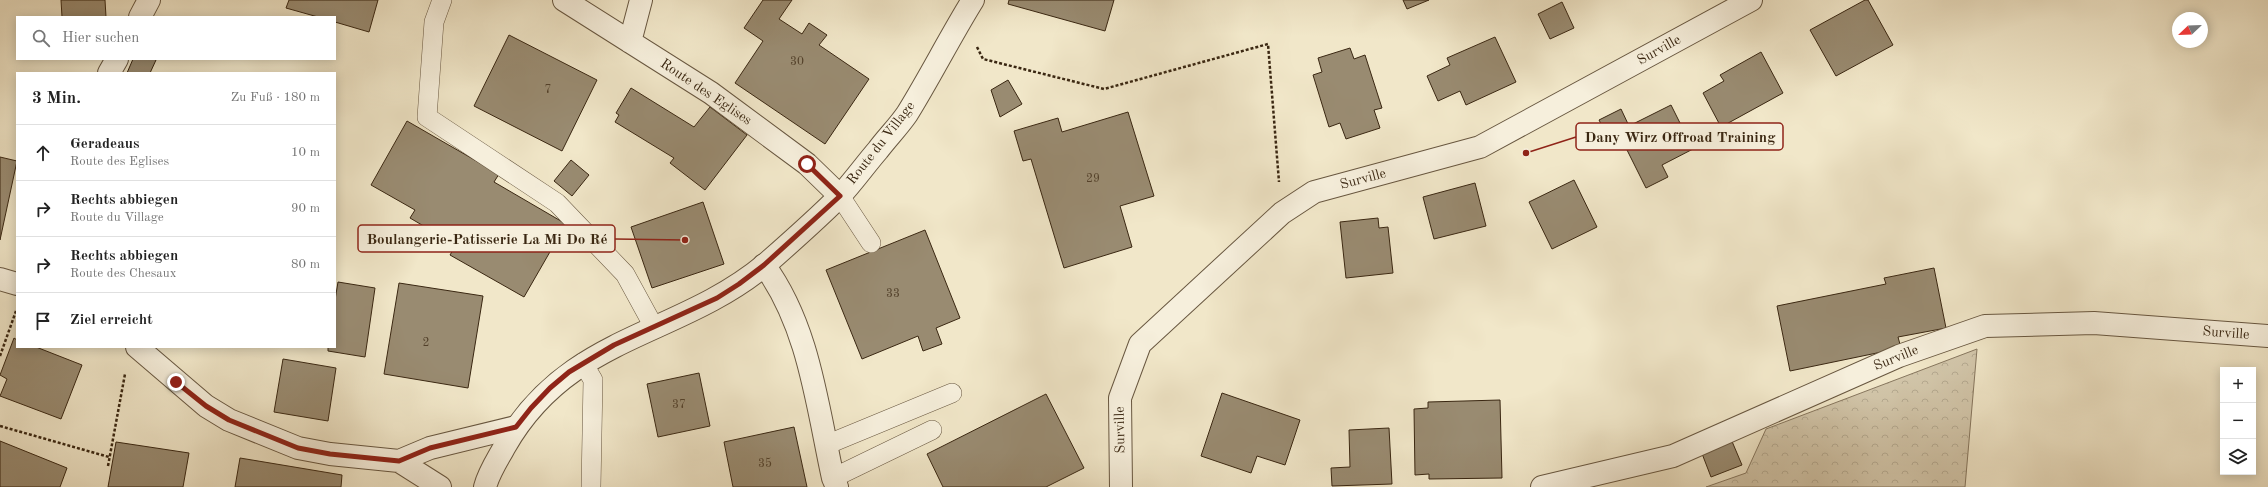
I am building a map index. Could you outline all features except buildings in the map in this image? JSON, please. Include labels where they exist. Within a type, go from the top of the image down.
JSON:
[{"type":"street","points":[[141,16],[149,0]]},
{"type":"street","name":"Route des Eglises","points":[[564,0],[711,93],[807,164],[840,196]]},
{"type":"street","points":[[630,42],[641,0]]},
{"type":"street","name":"Route du Village","points":[[484,487],[487,477],[516,427],[550,388],[583,363],[614,345],[717,298],[764,265],[840,196],[906,115],[972,0]]},
{"type":"street","name":"Surville","points":[[1121,487],[1120,398],[1140,344],[1282,213],[1314,192],[1480,147],[1752,0]]},
{"type":"street","points":[[110,72],[116,60]]},
{"type":"street","points":[[764,265],[786,299],[797,323],[804,347],[835,482]]},
{"type":"street","points":[[0,279],[16,284]]},
{"type":"street","name":"Surville","points":[[1542,487],[1673,456],[1899,356],[1985,326],[2094,323],[2268,336]]},
{"type":"street","points":[[142,350],[206,406],[229,420],[298,448],[330,454],[399,461],[440,487]]},
{"type":"street","points":[[399,461],[430,448],[516,427]]},
{"type":"lane","points":[[442,0],[434,22],[427,117],[557,203],[625,274],[654,327]]},
{"type":"lane","points":[[840,196],[870,243]]},
{"type":"lane","points":[[583,363],[593,380],[591,487]]},
{"type":"lane","points":[[826,445],[952,393]]},
{"type":"lane","points":[[835,482],[932,430]]},
{"type":"path","points":[[975,43],[984,59],[1104,89],[1268,44],[1282,213]]},
{"type":"path","points":[[0,356],[16,311]]},
{"type":"path","points":[[108,466],[124,375],[142,350]]},
{"type":"path","points":[[0,426],[109,457]]},
{"type":"green space","points":[[1977,349],[1965,487],[1706,487],[1746,473],[1766,429]]},
{"type":"place","name":"Dany Wirz Offroad Training","points":[[1526,153]]},
{"type":"place","name":"Boulangerie-Patisserie La Mi Do Ré","points":[[685,240]]},
{"type":"route","points":[[176,382],[206,406],[229,420],[298,448],[330,454],[399,461],[430,448],[516,427],[550,388],[569,372],[614,345],[717,298],[764,265],[806,228],[840,196],[828,182],[807,164]]}]
